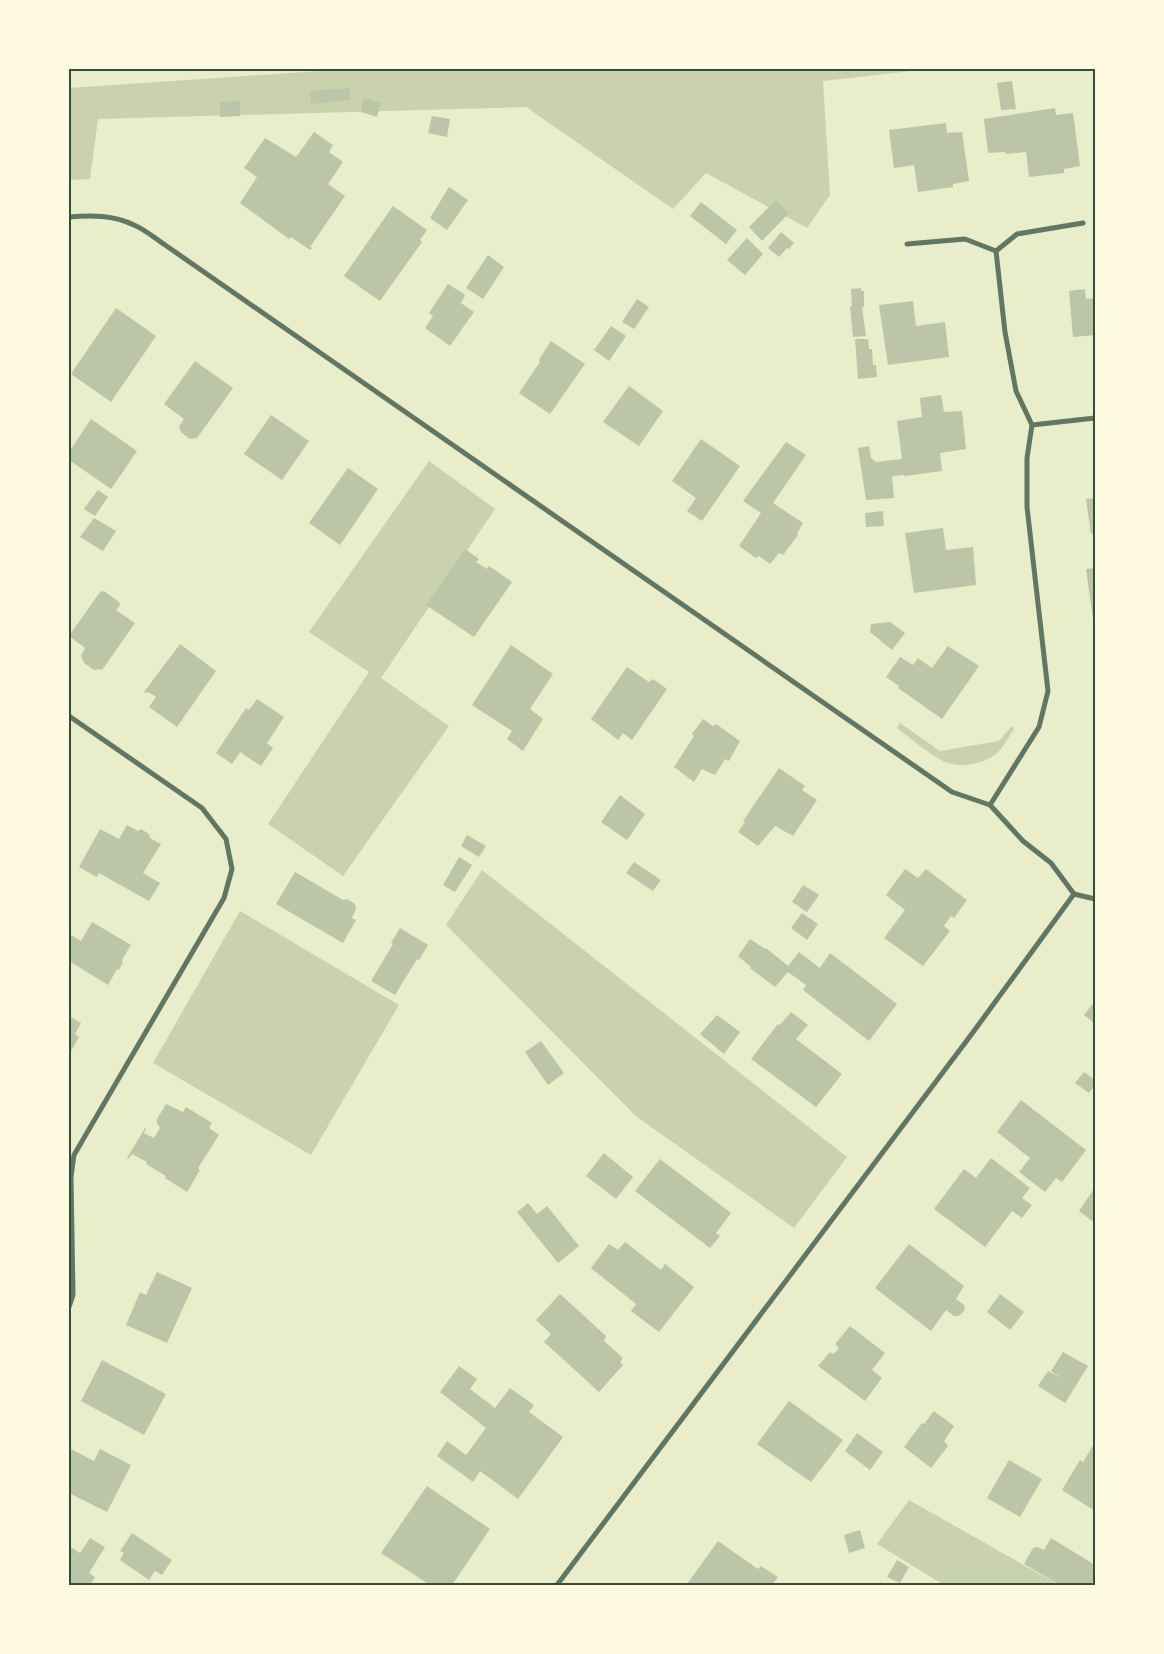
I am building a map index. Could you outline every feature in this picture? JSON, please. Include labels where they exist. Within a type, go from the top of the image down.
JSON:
[{"type":"street","points":[[69,216],[107,216],[135,225],[952,792],[990,805],[1023,841],[1051,863],[1074,894],[1095,899]]},
{"type":"street","points":[[996,251],[1017,234],[1083,223]]},
{"type":"street","points":[[907,244],[965,239],[996,251]]},
{"type":"street","points":[[990,805],[1039,728],[1048,691],[1027,508],[1027,458],[1032,425],[1016,391],[1006,332],[996,251]]},
{"type":"street","points":[[1032,425],[1095,418]]},
{"type":"street","points":[[69,716],[202,808],[226,840],[232,869],[224,898],[74,1155],[71,1177],[73,1295],[69,1307]]},
{"type":"street","points":[[557,1585],[930,1090],[1074,894]]},
{"type":"green space","points":[[348,69],[929,69],[823,81],[830,195],[807,228],[706,173],[673,209],[526,107],[98,119],[90,179],[69,180],[69,88]]},
{"type":"green space","points":[[429,461],[495,509],[381,678],[449,726],[343,876],[268,824],[369,672],[309,632]]},
{"type":"green space","points":[[900,723],[940,751],[999,741],[1012,726],[1014,729],[996,754],[979,763],[960,765],[948,763],[929,753],[897,728]]},
{"type":"green space","points":[[482,870],[847,1157],[794,1228],[637,1117],[446,925]]},
{"type":"green space","points":[[240,911],[399,1005],[311,1155],[153,1063]]},
{"type":"green space","points":[[909,1500],[1059,1585],[944,1585],[877,1544]]},
{"type":"building","points":[[1012,81],[1016,109],[1001,110],[997,83]]},
{"type":"building","points":[[349,88],[351,100],[311,104],[310,91]]},
{"type":"building","points":[[364,98],[381,103],[377,117],[361,112]]},
{"type":"building","points":[[240,101],[240,116],[220,117],[220,102]]},
{"type":"building","points":[[1055,108],[1056,115],[1073,113],[1080,166],[1064,169],[1064,173],[1029,177],[1026,152],[988,153],[984,119]]},
{"type":"building","points":[[432,116],[450,119],[447,137],[428,133]]},
{"type":"building","points":[[946,123],[947,133],[962,132],[969,181],[953,184],[953,187],[918,192],[914,165],[894,168],[889,130]]},
{"type":"building","points":[[314,132],[333,145],[329,152],[343,162],[328,184],[345,196],[310,247],[312,248],[310,250],[291,237],[289,239],[240,203],[257,177],[244,168],[265,138],[296,157]]},
{"type":"building","points":[[449,187],[468,200],[447,230],[430,218]]},
{"type":"building","points":[[776,200],[789,213],[762,241],[749,227]]},
{"type":"building","points":[[701,202],[737,230],[726,244],[690,216]]},
{"type":"building","points":[[393,206],[427,230],[420,240],[422,242],[380,301],[344,276]]},
{"type":"building","points":[[781,232],[794,243],[779,257],[768,248]]},
{"type":"building","points":[[747,238],[763,254],[745,275],[727,260]]},
{"type":"building","points":[[488,255],[504,267],[483,299],[466,288]]},
{"type":"building","points":[[448,284],[464,294],[465,296],[461,303],[474,312],[450,346],[425,328],[433,316],[429,313]]},
{"type":"building","points":[[861,288],[861,291],[864,291],[864,307],[862,307],[866,336],[853,337],[850,306],[852,307],[851,289]]},
{"type":"building","points":[[1085,289],[1086,299],[1095,298],[1095,335],[1073,337],[1069,291]]},
{"type":"building","points":[[637,299],[649,307],[634,329],[622,322]]},
{"type":"building","points":[[913,301],[916,326],[945,322],[949,357],[888,365],[879,305]]},
{"type":"building","points":[[116,308],[156,336],[111,402],[71,374]]},
{"type":"building","points":[[611,326],[626,336],[609,361],[594,350]]},
{"type":"building","points":[[855,339],[868,339],[869,349],[872,349],[873,365],[876,365],[877,377],[858,379]]},
{"type":"building","points":[[551,341],[585,364],[550,414],[519,393],[540,362],[539,360]]},
{"type":"building","points":[[195,361],[233,388],[197,438],[190,439],[181,432],[179,427],[184,419],[164,404]]},
{"type":"building","points":[[629,386],[663,411],[639,446],[603,422]]},
{"type":"building","points":[[941,395],[944,412],[962,411],[966,449],[940,453],[942,471],[892,476],[894,498],[866,500],[858,448],[869,446],[871,458],[876,462],[902,459],[897,421],[922,417],[920,398]]},
{"type":"building","points":[[271,415],[309,441],[282,480],[244,454]]},
{"type":"building","points":[[91,419],[137,451],[111,489],[69,460],[69,452]]},
{"type":"building","points":[[701,439],[740,466],[702,521],[687,511],[696,498],[672,481]]},
{"type":"building","points":[[786,442],[806,455],[773,503],[803,523],[798,535],[783,555],[779,553],[770,564],[759,556],[756,558],[739,546],[761,513],[743,501]]},
{"type":"building","points":[[348,468],[378,489],[340,545],[309,523]]},
{"type":"building","points":[[98,490],[108,497],[95,516],[84,509]]},
{"type":"building","points":[[1095,498],[1095,533],[1091,534],[1086,499]]},
{"type":"building","points":[[883,511],[884,526],[866,527],[865,513]]},
{"type":"building","points":[[94,518],[116,531],[103,551],[80,537]]},
{"type":"building","points":[[943,528],[946,550],[973,547],[976,585],[914,593],[905,533]]},
{"type":"building","points":[[465,549],[479,559],[476,562],[487,569],[489,566],[512,582],[474,637],[426,605]]},
{"type":"building","points":[[1095,568],[1095,620],[1093,620],[1086,569]]},
{"type":"building","points":[[104,591],[119,602],[120,605],[116,610],[135,623],[102,670],[94,670],[84,663],[81,656],[85,648],[69,636],[100,592]]},
{"type":"building","points":[[890,622],[905,633],[892,650],[870,632],[871,624]]},
{"type":"building","points":[[180,644],[216,671],[177,727],[149,707],[156,697],[148,692],[144,692]]},
{"type":"building","points":[[511,645],[553,674],[530,709],[543,719],[523,751],[507,739],[512,731],[472,705]]},
{"type":"building","points":[[948,646],[979,666],[942,719],[898,688],[899,686],[886,677],[900,657],[913,665],[918,658],[932,668]]},
{"type":"building","points":[[627,667],[649,682],[653,679],[667,689],[632,740],[623,733],[618,740],[591,719]]},
{"type":"building","points":[[257,699],[284,717],[267,743],[273,748],[261,766],[240,752],[232,764],[216,753],[246,708],[249,710]]},
{"type":"building","points":[[703,719],[713,726],[716,724],[740,741],[729,761],[725,759],[715,775],[702,769],[694,782],[674,767],[694,736],[692,734]]},
{"type":"building","points":[[779,768],[805,786],[802,790],[817,800],[793,836],[775,826],[758,846],[738,832],[745,822],[743,821]]},
{"type":"building","points":[[620,795],[645,814],[627,840],[601,822]]},
{"type":"building","points":[[127,825],[138,831],[141,829],[149,834],[150,838],[161,844],[143,873],[160,883],[149,901],[99,873],[97,877],[79,867],[100,829],[119,839]]},
{"type":"building","points":[[467,835],[486,846],[479,857],[461,846]]},
{"type":"building","points":[[459,857],[472,865],[455,892],[443,885]]},
{"type":"building","points":[[634,862],[661,880],[653,891],[626,873]]},
{"type":"building","points":[[905,869],[918,878],[926,869],[967,900],[954,918],[951,916],[944,926],[950,931],[923,966],[884,938],[905,910],[886,895]]},
{"type":"building","points":[[295,872],[343,900],[347,899],[355,904],[356,909],[352,918],[356,920],[343,943],[276,904]]},
{"type":"building","points":[[803,885],[819,895],[807,912],[792,902]]},
{"type":"building","points":[[802,913],[818,924],[807,940],[791,928]]},
{"type":"building","points":[[92,922],[131,945],[122,960],[123,962],[119,970],[117,969],[108,985],[69,961],[69,934],[81,941]]},
{"type":"building","points":[[400,928],[428,945],[395,995],[371,981],[393,944],[391,943]]},
{"type":"building","points":[[750,939],[766,948],[788,966],[799,952],[820,968],[830,953],[897,1004],[869,1041],[803,990],[806,985],[788,972],[775,987],[750,968],[738,956]]},
{"type":"building","points":[[1095,1001],[1095,1024],[1084,1015]]},
{"type":"building","points":[[791,1012],[808,1025],[796,1039],[842,1074],[816,1107],[751,1059],[778,1024],[780,1025]]},
{"type":"building","points":[[717,1015],[740,1032],[724,1054],[700,1034]]},
{"type":"building","points":[[69,1016],[81,1023],[75,1034],[79,1037],[69,1055]]},
{"type":"building","points":[[541,1041],[564,1073],[548,1085],[525,1052]]},
{"type":"building","points":[[1084,1072],[1095,1080],[1095,1085],[1089,1093],[1075,1083]]},
{"type":"building","points":[[1021,1100],[1086,1150],[1062,1182],[1056,1178],[1045,1192],[1019,1172],[1030,1158],[997,1132]]},
{"type":"building","points":[[166,1104],[183,1112],[186,1107],[212,1123],[209,1128],[219,1135],[198,1168],[200,1170],[187,1192],[146,1164],[147,1162],[132,1154],[127,1158],[145,1128],[144,1133],[154,1138],[160,1128],[157,1119]]},
{"type":"building","points":[[604,1153],[633,1177],[616,1199],[586,1176]]},
{"type":"building","points":[[991,1158],[1030,1188],[1022,1198],[1032,1205],[1022,1218],[1012,1211],[985,1247],[934,1209],[964,1169],[976,1178]]},
{"type":"building","points":[[660,1159],[731,1213],[716,1233],[720,1236],[710,1248],[635,1191]]},
{"type":"building","points":[[1095,1187],[1095,1223],[1079,1211]]},
{"type":"building","points":[[528,1203],[537,1214],[547,1206],[579,1246],[558,1263],[517,1212]]},
{"type":"building","points":[[625,1242],[661,1270],[665,1264],[694,1287],[659,1332],[631,1311],[636,1304],[591,1268],[609,1244],[618,1250]]},
{"type":"building","points":[[909,1244],[964,1286],[956,1299],[964,1305],[965,1310],[959,1316],[954,1316],[946,1310],[931,1331],[875,1288]]},
{"type":"building","points":[[157,1272],[192,1288],[167,1343],[126,1325],[140,1292],[146,1295]]},
{"type":"building","points":[[560,1294],[606,1336],[604,1341],[623,1358],[620,1362],[623,1365],[599,1392],[544,1342],[551,1334],[536,1320]]},
{"type":"building","points":[[1000,1294],[1024,1312],[1010,1330],[987,1312]]},
{"type":"building","points":[[850,1326],[885,1353],[872,1370],[882,1378],[865,1401],[818,1366],[830,1352],[834,1354],[839,1348],[835,1344]]},
{"type":"building","points":[[1063,1352],[1088,1366],[1065,1403],[1038,1386],[1048,1371],[1061,1378],[1051,1371]]},
{"type":"building","points":[[102,1360],[166,1394],[144,1435],[81,1401]]},
{"type":"building","points":[[459,1366],[477,1379],[470,1389],[495,1408],[510,1388],[534,1405],[529,1412],[563,1437],[518,1499],[480,1471],[473,1482],[437,1456],[447,1441],[466,1455],[486,1428],[440,1392]]},
{"type":"building","points":[[789,1401],[843,1440],[811,1482],[757,1444]]},
{"type":"building","points":[[934,1411],[954,1426],[944,1441],[948,1446],[931,1468],[904,1447],[922,1423],[924,1424]]},
{"type":"building","points":[[857,1433],[883,1452],[870,1470],[845,1451]]},
{"type":"building","points":[[1095,1442],[1095,1511],[1062,1490],[1080,1460],[1083,1462]]},
{"type":"building","points":[[69,1448],[94,1461],[100,1449],[131,1465],[107,1512],[69,1493]]},
{"type":"building","points":[[1009,1460],[1042,1479],[1020,1517],[987,1498]]},
{"type":"building","points":[[427,1486],[490,1529],[452,1585],[430,1585],[381,1553]]},
{"type":"building","points":[[860,1530],[865,1548],[849,1553],[844,1535]]},
{"type":"building","points":[[132,1533],[172,1560],[162,1575],[155,1571],[149,1580],[120,1560],[124,1553],[120,1551]]},
{"type":"building","points":[[90,1538],[105,1547],[89,1573],[95,1577],[90,1585],[69,1585],[69,1546],[80,1553]]},
{"type":"building","points":[[1051,1538],[1095,1565],[1095,1579],[1090,1585],[1060,1585],[1024,1564],[1033,1548],[1037,1547],[1044,1550]]},
{"type":"building","points":[[718,1541],[758,1569],[761,1566],[778,1577],[772,1585],[687,1584]]},
{"type":"building","points":[[897,1560],[909,1567],[900,1583],[887,1577]]}]
